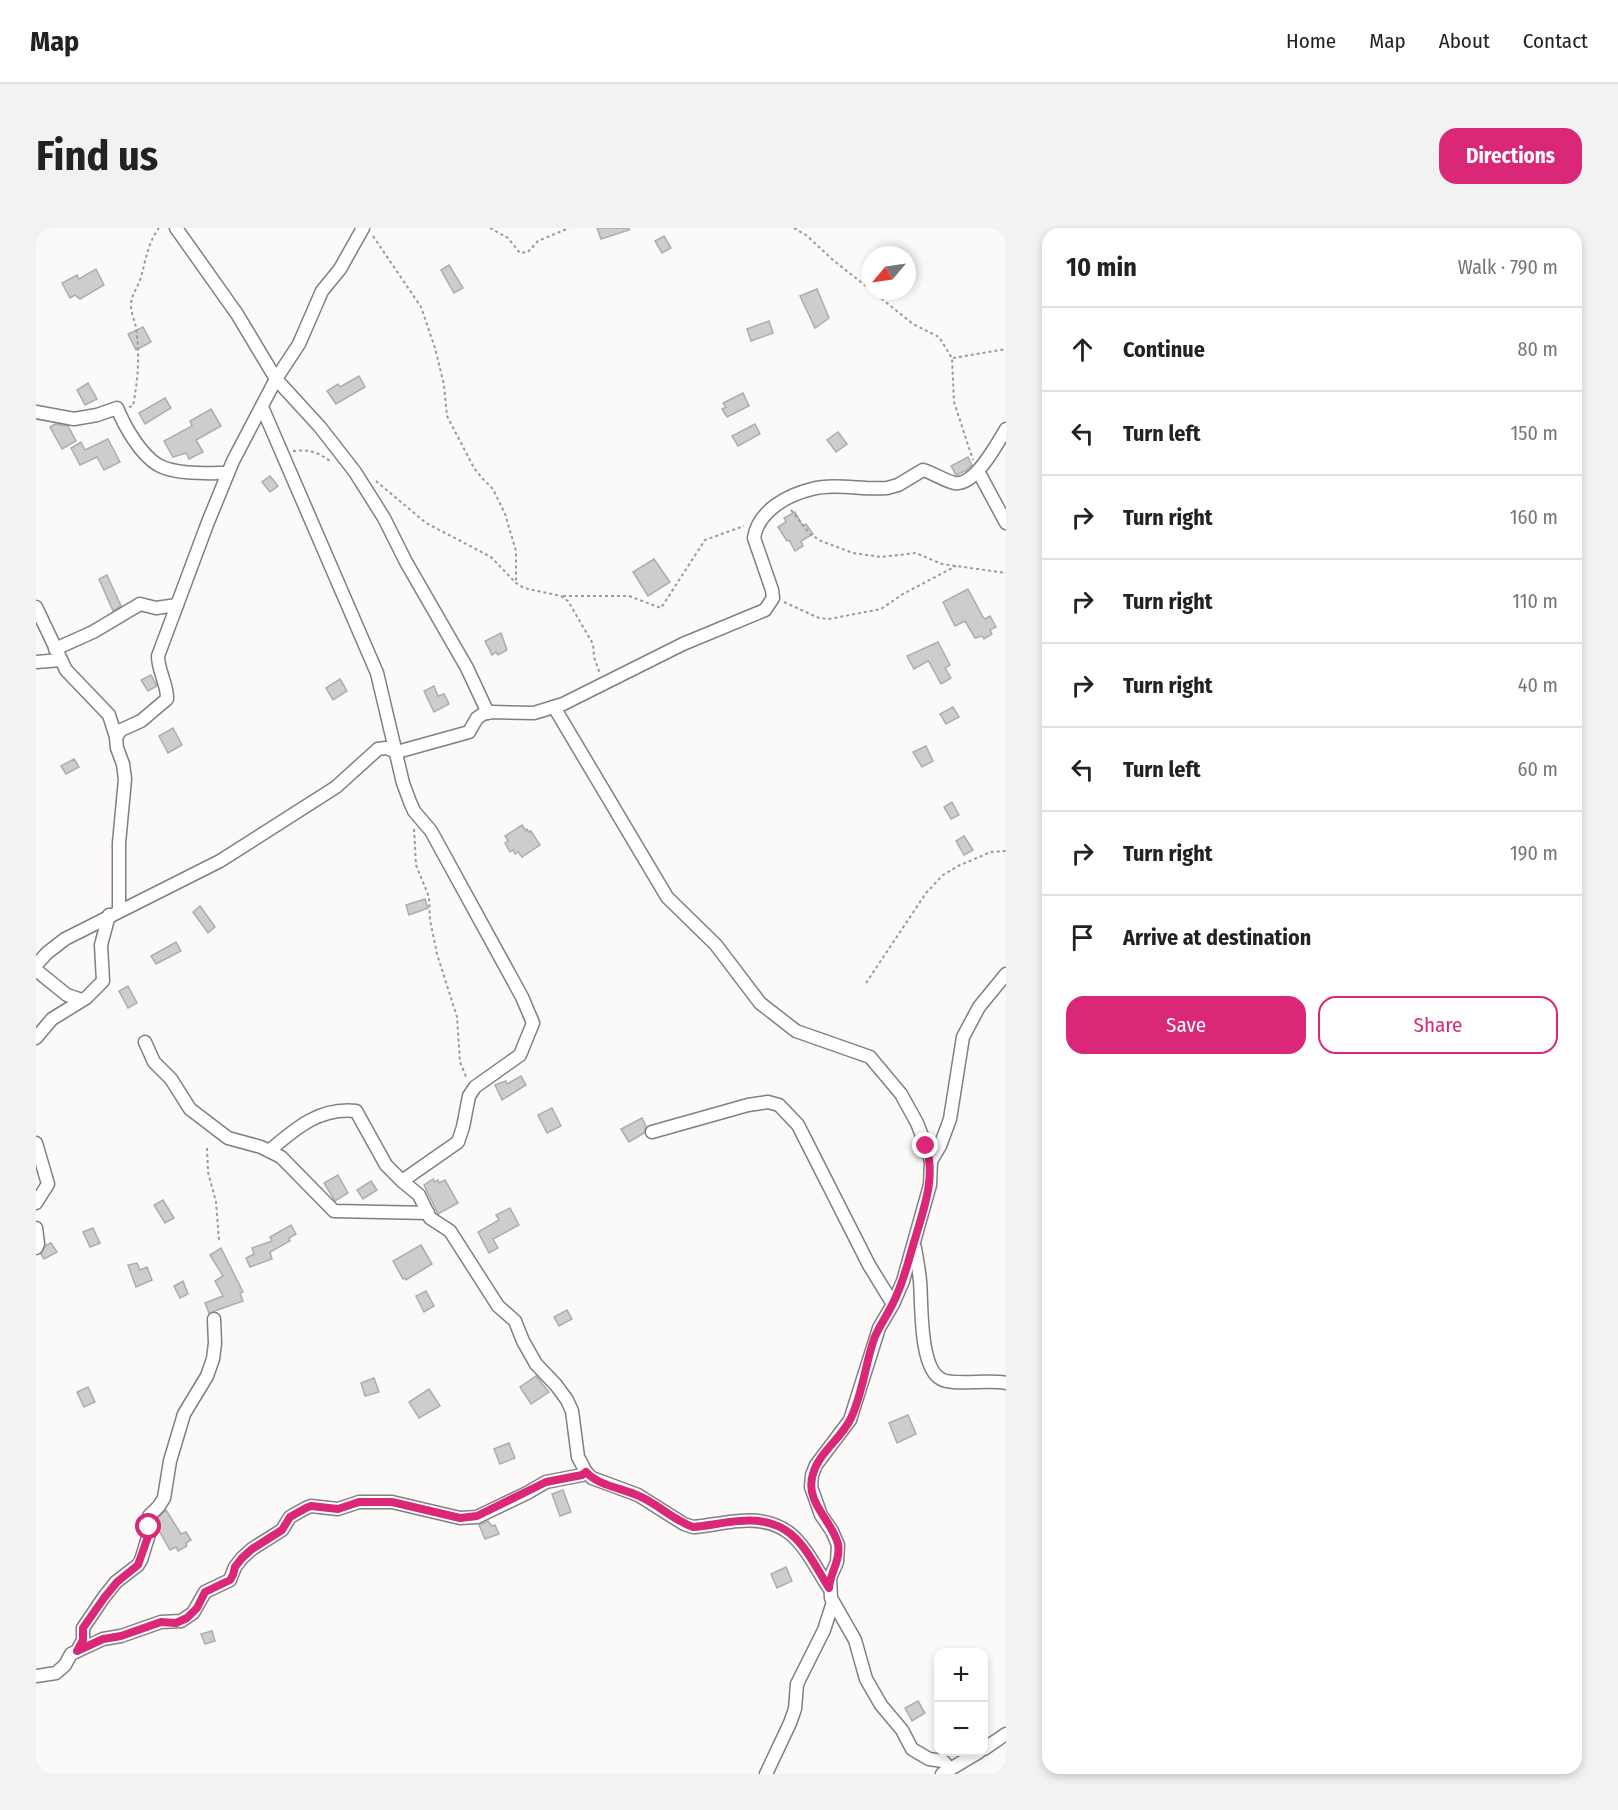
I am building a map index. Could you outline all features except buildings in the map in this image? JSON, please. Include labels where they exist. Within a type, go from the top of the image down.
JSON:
[{"type":"street","points":[[176,228],[237,314],[276,378],[320,427],[355,472],[384,518],[406,562],[467,668],[488,713]]},
{"type":"street","points":[[116,737],[121,730],[141,721],[166,699],[167,693],[160,675],[158,656],[228,472],[276,378],[299,344],[322,291],[367,231]]},
{"type":"street","points":[[262,407],[377,673],[403,783],[414,811],[431,831],[532,1018],[531,1030],[520,1055],[475,1087],[469,1096],[458,1142],[402,1181]]},
{"type":"street","points":[[36,412],[74,419],[97,415],[117,408],[126,430],[159,465],[190,473],[228,472]]},
{"type":"street","points":[[36,965],[65,939],[220,861],[336,787],[378,749],[386,748],[397,752],[470,732],[477,718],[488,713],[534,713],[554,707],[604,685],[701,636],[765,610],[772,598],[754,538],[760,520],[766,512],[783,501],[812,489],[893,487],[923,470],[953,483],[959,483],[968,480],[978,471],[1006,429]]},
{"type":"street","points":[[978,471],[1006,523]]},
{"type":"street","points":[[36,662],[58,655],[140,604],[156,608],[177,605]]},
{"type":"street","points":[[36,607],[66,670],[108,715],[123,764],[124,779],[114,913],[101,945],[103,981],[82,1000],[52,1019],[36,1038]]},
{"type":"street","points":[[554,707],[667,897],[716,945],[760,1003],[795,1030],[870,1057],[900,1094],[917,1123],[931,1161],[930,1185],[908,1266],[893,1304],[876,1335],[850,1420],[824,1453],[812,1475],[811,1487],[814,1498],[838,1545],[837,1562],[830,1578],[829,1588]]},
{"type":"street","points":[[36,970],[67,994],[82,1000]]},
{"type":"street","points":[[931,1161],[940,1146],[950,1119],[963,1037],[980,1007],[1006,974]]},
{"type":"street","points":[[145,1042],[154,1062],[171,1079],[190,1109],[228,1138],[281,1157],[334,1211],[428,1213]]},
{"type":"street","points":[[652,1132],[748,1106],[768,1102],[779,1105],[798,1125],[869,1265],[893,1304]]},
{"type":"street","points":[[269,1151],[302,1123],[340,1109],[356,1111],[386,1165],[419,1195],[430,1218],[450,1231],[498,1306],[515,1321],[536,1364],[567,1400],[572,1410],[578,1457],[586,1472],[592,1478],[638,1495],[684,1524],[693,1527],[757,1520],[771,1521],[782,1526],[801,1545],[829,1588],[833,1602],[855,1640],[866,1679],[912,1749],[929,1759],[943,1761],[946,1772],[972,1756]]},
{"type":"street","points":[[36,1143],[48,1184],[36,1203]]},
{"type":"street","points":[[36,1228],[38,1244],[36,1248]]},
{"type":"street","points":[[914,1241],[920,1277],[923,1330],[933,1371],[940,1379],[951,1381],[1006,1383]]},
{"type":"street","points":[[77,1651],[83,1640],[83,1628],[104,1598],[117,1582],[141,1560],[150,1531],[149,1516],[164,1498],[170,1461],[184,1414],[207,1376],[213,1359],[215,1344],[213,1319]]},
{"type":"street","points":[[36,1676],[56,1673],[65,1665],[71,1654],[103,1639],[121,1636],[161,1622],[176,1623],[187,1618],[197,1608],[205,1592],[230,1580],[235,1567],[242,1558],[282,1530],[290,1517],[311,1506],[338,1509],[359,1502],[392,1502],[460,1518],[477,1516],[546,1482],[582,1475],[586,1472]]},
{"type":"street","points":[[766,1774],[790,1723],[795,1709],[797,1684],[824,1630],[833,1602]]},
{"type":"street","points":[[988,1746],[1006,1734]]},
{"type":"path","points":[[117,408],[133,406],[139,356],[136,324],[131,308],[132,297],[139,284],[148,245],[159,228]]},
{"type":"path","points":[[490,228],[508,238],[520,253],[528,252],[538,241],[568,228]]},
{"type":"path","points":[[794,228],[862,282]]},
{"type":"path","points":[[367,231],[421,307],[435,348],[444,386],[447,416],[474,468],[494,489],[505,514],[516,551],[516,583]]},
{"type":"path","points":[[884,300],[913,324],[939,337],[952,358],[954,402],[978,471]]},
{"type":"path","points":[[952,358],[1006,349]]},
{"type":"path","points":[[282,452],[305,450],[315,452],[336,466],[363,473],[377,482],[426,524],[491,557],[516,583],[524,588],[561,596],[629,596],[661,608],[705,540],[760,520]]},
{"type":"path","points":[[783,501],[810,534],[836,547],[880,557],[916,553],[942,564],[1006,573]]},
{"type":"path","points":[[772,598],[819,618],[829,619],[886,607],[903,594],[959,565]]},
{"type":"path","points":[[561,596],[568,601],[593,645],[594,657],[604,685]]},
{"type":"path","points":[[414,811],[416,865],[429,897],[430,920],[437,954],[458,1017],[460,1062],[469,1083],[469,1096]]},
{"type":"path","points":[[866,983],[921,900],[943,874],[991,852],[1006,851]]},
{"type":"path","points":[[207,1148],[208,1172],[216,1202],[219,1240]]},
{"type":"route","points":[[149,1527],[150,1531],[141,1560],[117,1582],[104,1598],[83,1628],[83,1640],[77,1651],[103,1639],[121,1636],[161,1622],[176,1623],[187,1618],[197,1608],[205,1592],[230,1580],[235,1567],[242,1558],[282,1530],[296,1512],[311,1506],[338,1509],[359,1502],[392,1502],[460,1518],[477,1516],[538,1485],[582,1475],[586,1472],[600,1482],[638,1495],[677,1520],[693,1527],[757,1520],[771,1521],[782,1526],[801,1545],[829,1588],[830,1578],[837,1562],[838,1545],[814,1498],[811,1487],[812,1475],[824,1453],[850,1420],[879,1328],[903,1281],[930,1185],[931,1161],[926,1146]]}]
